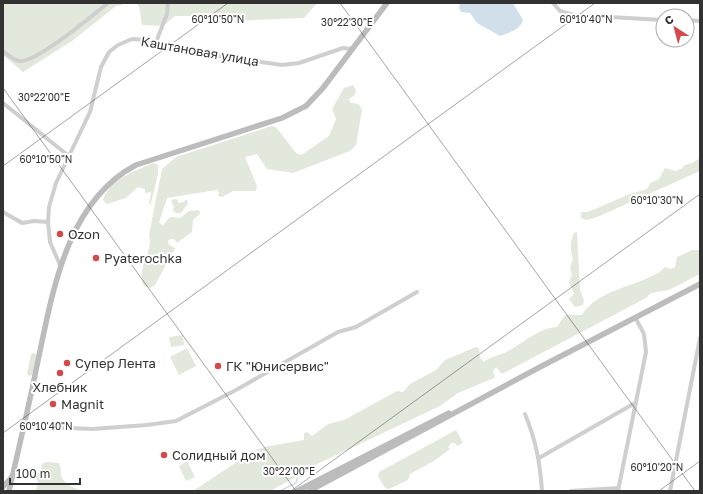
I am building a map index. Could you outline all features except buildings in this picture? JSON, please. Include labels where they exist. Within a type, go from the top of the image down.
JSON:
[{"type":"main road","points":[[10,489],[60,265],[77,229],[95,199],[112,180],[142,163],[221,139],[282,118],[306,106],[323,88],[388,3]]},
{"type":"main road","points":[[309,491],[635,317],[700,284]]},
{"type":"main road","points":[[297,491],[400,437],[526,375]]},
{"type":"main road","points":[[3,486],[13,476]]},
{"type":"street","points":[[3,51],[19,61],[28,60],[59,41],[108,3]]},
{"type":"street","points":[[156,42],[167,14],[168,3]]},
{"type":"street","points":[[553,3],[560,11],[574,15],[655,20]]},
{"type":"street","name":"Каштановая улица","points":[[60,265],[50,242],[48,222],[49,207],[56,182],[70,157],[90,112],[101,67],[109,52],[118,45],[132,39],[156,42],[185,50],[282,65],[299,63],[344,48],[352,49]]},
{"type":"street","points":[[3,103],[70,157]]},
{"type":"street","points":[[3,212],[22,223],[34,221],[48,222]]},
{"type":"street","points":[[24,426],[92,429],[166,423],[189,415],[314,348],[338,332],[356,327],[417,292]]},
{"type":"street","points":[[571,491],[618,490],[646,352],[644,334],[635,317]]},
{"type":"street","points":[[670,491],[700,338]]},
{"type":"street","points":[[539,458],[635,403]]},
{"type":"street","points":[[525,414],[535,439],[539,458],[542,491]]},
{"type":"shaded area","points":[[3,3],[127,3],[116,6],[72,41],[23,72],[3,55]]},
{"type":"shaded area","points":[[136,3],[317,3],[304,18],[231,21],[205,13],[190,16],[175,16],[163,26],[142,25],[139,6]]},
{"type":"shaded area","points":[[460,3],[513,3],[523,20],[520,26],[511,32],[500,36],[477,23],[470,13],[461,12],[459,8]]},
{"type":"shaded area","points":[[353,85],[356,90],[355,95],[349,99],[351,103],[359,104],[362,110],[356,145],[350,151],[293,173],[267,169],[257,154],[245,157],[257,186],[256,191],[233,191],[222,197],[218,196],[219,193],[217,190],[167,198],[159,223],[163,225],[170,217],[180,218],[189,211],[199,210],[200,214],[193,220],[192,232],[177,243],[174,239],[170,239],[168,241],[169,245],[175,248],[155,285],[150,288],[144,286],[142,273],[149,248],[149,235],[162,169],[176,157],[272,126],[276,127],[296,153],[301,155],[329,136],[336,119],[332,109],[344,88]]},
{"type":"shaded area","points":[[700,158],[700,171],[595,218],[586,220],[581,218],[581,212],[588,212],[630,194],[647,189],[650,183],[659,179],[665,168],[676,171],[683,168],[684,165],[692,163]]},
{"type":"shaded area","points":[[154,163],[158,165],[158,174],[151,203],[149,205],[151,192],[145,193],[145,189],[138,187],[126,198],[107,204],[103,200],[106,193],[117,181]]},
{"type":"shaded area","points":[[177,199],[179,203],[187,199],[188,204],[181,213],[175,213],[173,210],[174,207],[171,201]]},
{"type":"shaded area","points":[[577,232],[580,290],[584,300],[583,305],[575,307],[569,299],[574,294],[569,282],[572,275],[570,268],[573,259],[571,242],[574,233]]},
{"type":"shaded area","points":[[692,250],[700,250],[700,274],[669,290],[651,293],[646,298],[502,374],[496,367],[493,371],[495,376],[494,378],[458,393],[440,406],[296,474],[294,478],[270,491],[193,491],[247,455],[264,447],[304,440],[304,433],[307,432],[312,436],[328,424],[344,420],[397,391],[403,392],[410,384],[436,370],[445,360],[476,347],[479,348],[480,358],[484,362],[511,350],[543,330],[557,327],[565,315],[582,315],[597,300],[606,294],[648,278],[658,273],[665,267],[671,269],[675,267],[677,257]]},
{"type":"shaded area","points":[[183,335],[184,345],[171,347],[169,337]]},
{"type":"shaded area","points":[[187,348],[196,366],[179,375],[170,357]]},
{"type":"shaded area","points":[[34,353],[37,355],[32,375],[29,376],[27,374],[31,354]]},
{"type":"shaded area","points":[[456,430],[463,443],[457,446],[455,443],[451,443],[448,447],[450,449],[434,461],[410,474],[408,480],[389,489],[385,488],[378,476],[379,472]]},
{"type":"shaded area","points":[[187,461],[195,477],[186,481],[179,466]]},
{"type":"shaded area","points":[[46,462],[59,463],[63,480],[70,486],[81,491],[36,491],[38,482],[33,474],[37,472],[40,474],[42,464]]},
{"type":"waterway","points":[[280,491],[296,483],[298,475],[309,470],[313,470]]},
{"type":"place","name":"Ozon","points":[[60,234]]},
{"type":"place","name":"Pyaterochka","points":[[96,258]]},
{"type":"place","name":"Супер Лента","points":[[67,363]]},
{"type":"place","name":"ГК \"Юнисервис\"","points":[[218,366]]},
{"type":"place","name":"Хлебник","points":[[60,373]]},
{"type":"place","name":"Magnit","points":[[53,404]]},
{"type":"place","name":"Солидный дом","points":[[164,455]]}]
